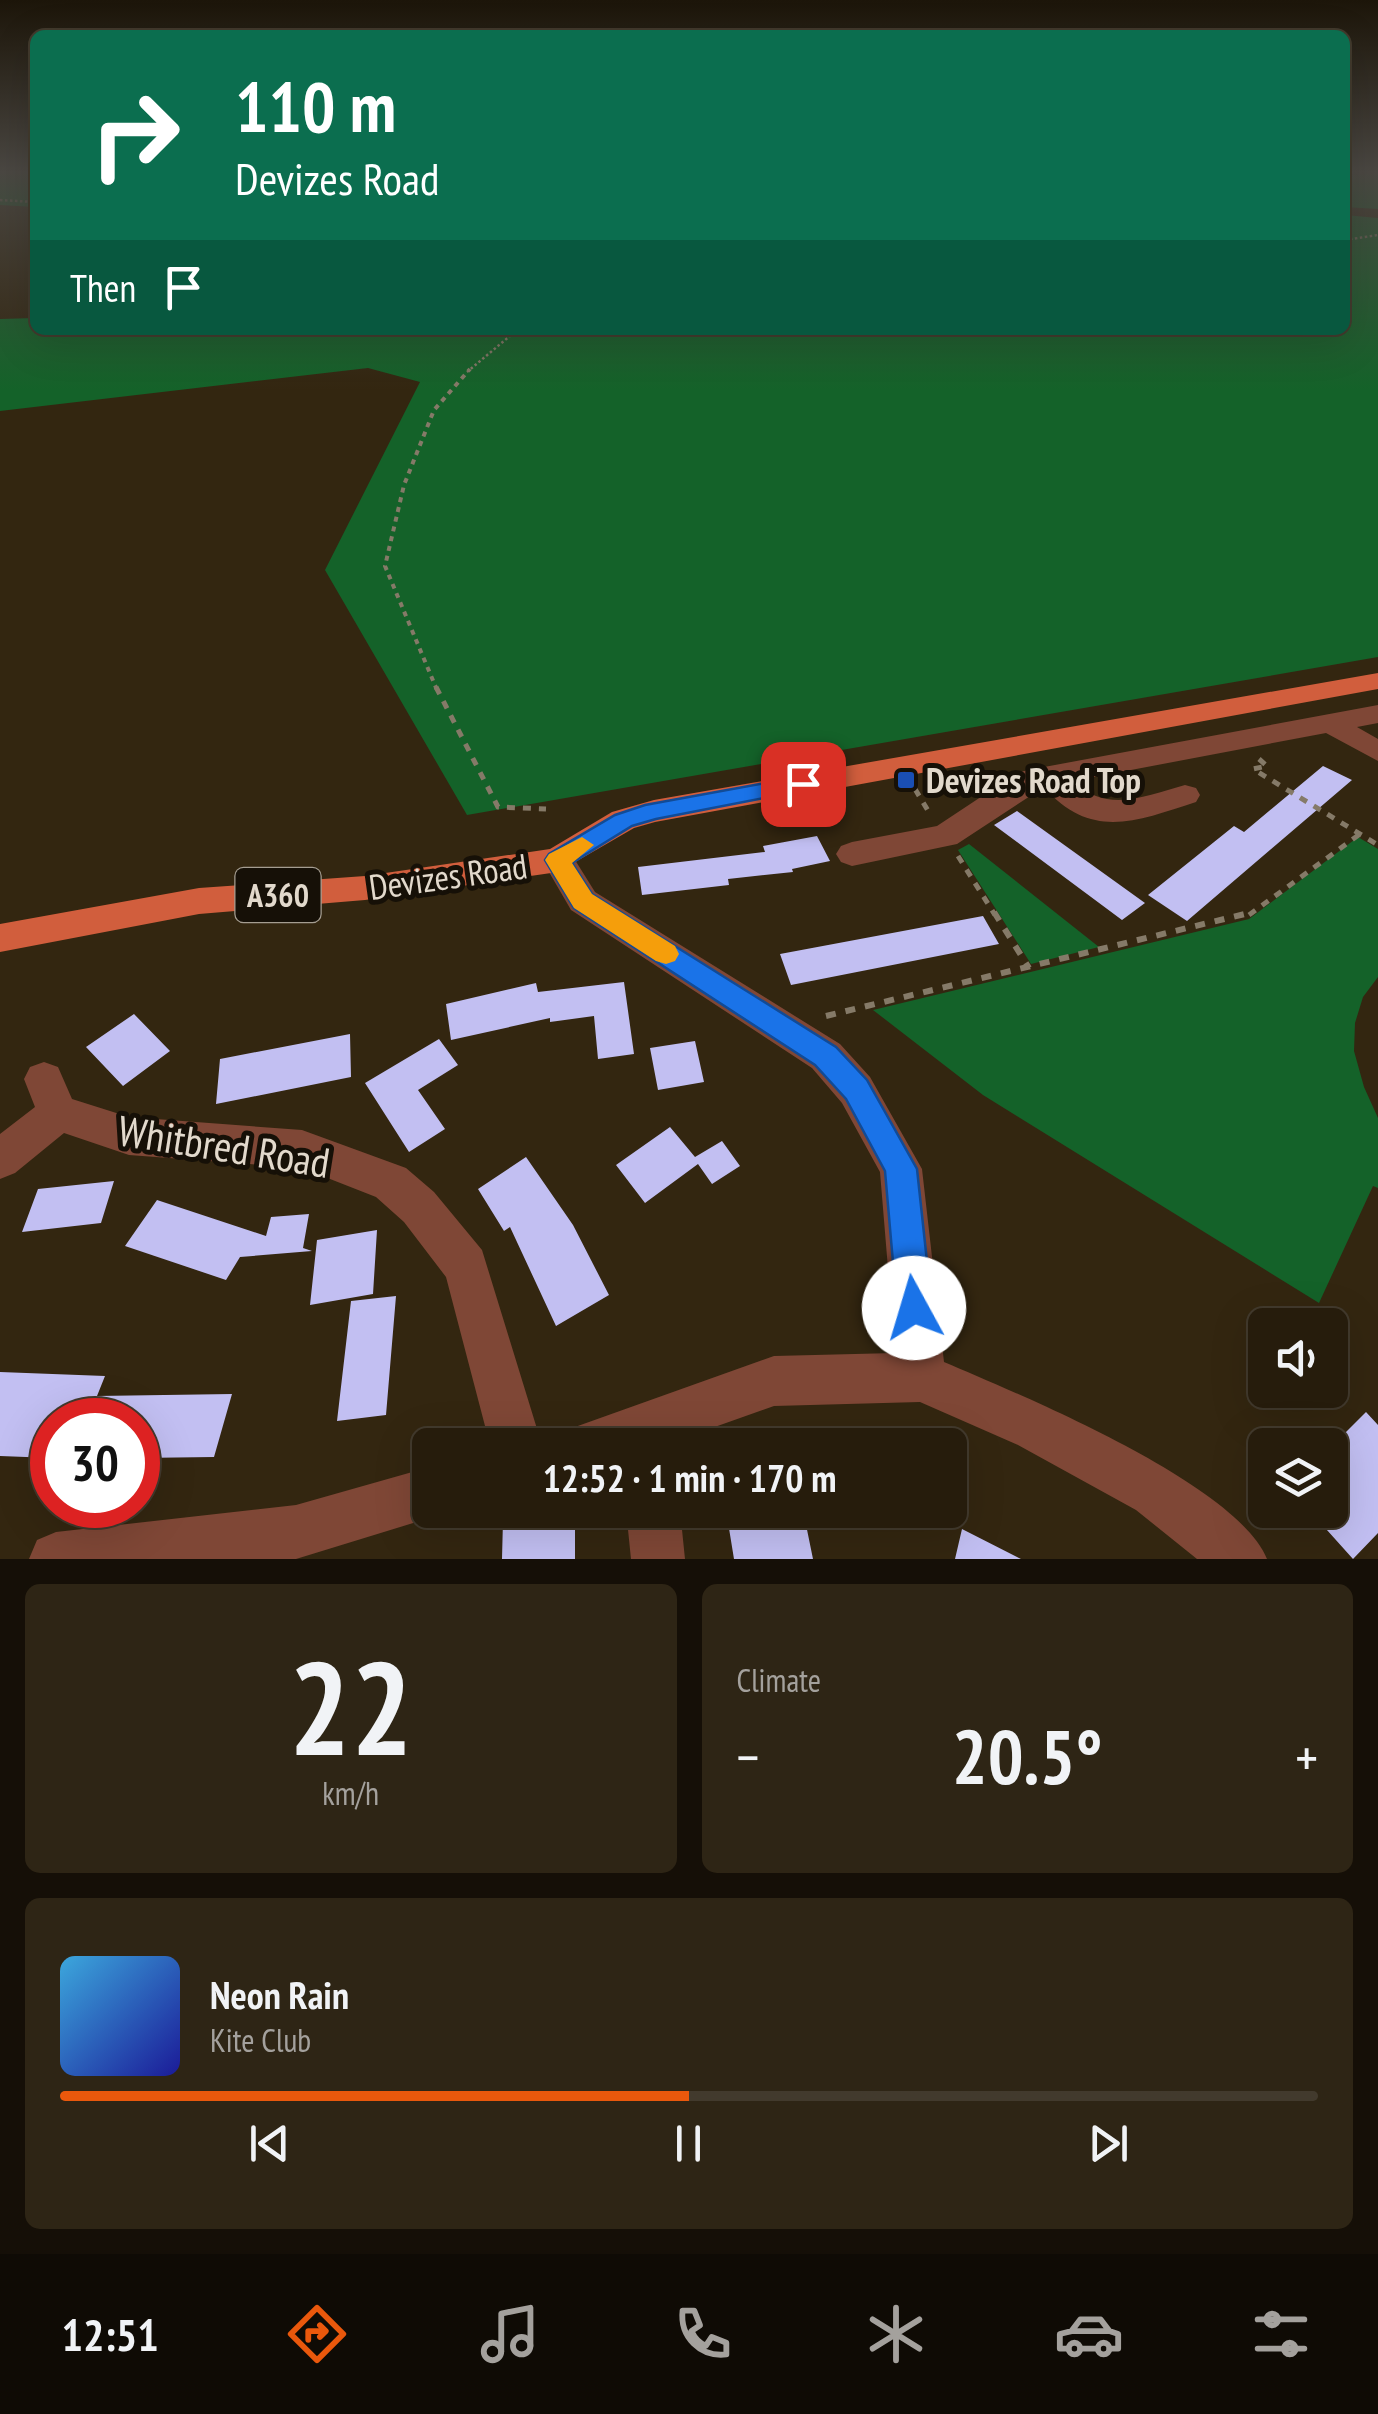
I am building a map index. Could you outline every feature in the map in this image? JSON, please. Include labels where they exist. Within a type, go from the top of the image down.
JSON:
[{"type":"main road","name":"Devizes Road","points":[[0,938],[199,902],[365,888],[558,860],[623,820],[654,811],[1378,681]]},
{"type":"street","points":[[852,854],[944,836],[1028,780],[1378,714]]},
{"type":"street","points":[[1178,717],[1200,746]]},
{"type":"street","points":[[1329,722],[1378,752]]},
{"type":"street","points":[[1050,775],[1066,795],[1098,813],[1119,814],[1185,795]]},
{"type":"street","points":[[558,860],[583,901],[826,1056],[856,1090],[901,1169],[921,1377]]},
{"type":"street","name":"Whitbred Road","points":[[0,1158],[50,1096],[129,1136],[302,1149],[391,1182],[419,1207],[466,1266],[511,1428]]},
{"type":"street","points":[[653,1428],[774,1381],[921,1377],[1036,1427],[1155,1491],[1240,1559]]},
{"type":"street","points":[[56,1559],[296,1532],[412,1498]]},
{"type":"street","points":[[655,1528],[658,1559]]},
{"type":"path","points":[[511,335],[456,380],[434,410],[404,485],[385,566],[442,702],[498,808],[546,809]]},
{"type":"path","points":[[1240,740],[1267,766],[1253,769],[1378,845]]},
{"type":"path","points":[[903,784],[911,784],[1029,968]]},
{"type":"path","points":[[818,1018],[1248,916],[1360,834]]},
{"type":"green space","points":[[1350,244],[1378,244],[1378,657],[467,815],[325,570],[420,382],[368,368],[0,411],[0,319],[30,318],[30,335],[1350,335]]},
{"type":"green space","points":[[1358,837],[1378,849],[1378,977],[1363,997],[1355,1023],[1354,1051],[1378,1118],[1378,1188],[1373,1186],[1319,1303],[983,1095],[873,1010],[1249,919]]},
{"type":"green space","points":[[969,844],[1099,947],[1031,964],[958,850]]},
{"type":"building","points":[[1323,766],[1352,780],[1187,921],[1148,895],[1234,826],[1244,832]]},
{"type":"building","points":[[1017,811],[1145,903],[1122,920],[994,825]]},
{"type":"building","points":[[817,836],[830,861],[792,869],[793,872],[728,879],[729,885],[642,895],[638,867],[765,852],[763,846]]},
{"type":"building","points":[[983,916],[999,944],[791,985],[780,954]]},
{"type":"building","points":[[624,982],[634,1054],[598,1059],[594,1016],[550,1022],[550,1018],[451,1040],[446,1004],[536,983],[538,992]]},
{"type":"building","points":[[134,1014],[170,1051],[123,1086],[86,1047]]},
{"type":"building","points":[[350,1034],[351,1077],[216,1104],[220,1059]]},
{"type":"building","points":[[439,1039],[458,1065],[418,1090],[445,1129],[409,1152],[365,1083]]},
{"type":"building","points":[[695,1041],[704,1082],[658,1090],[650,1048]]},
{"type":"building","points":[[670,1127],[695,1157],[722,1141],[740,1166],[712,1184],[698,1164],[645,1203],[616,1165]]},
{"type":"building","points":[[526,1157],[573,1225],[609,1295],[556,1326],[510,1227],[504,1231],[478,1189]]},
{"type":"building","points":[[114,1181],[101,1223],[22,1232],[38,1189]]},
{"type":"building","points":[[157,1200],[266,1236],[271,1217],[309,1214],[303,1248],[312,1251],[240,1257],[226,1280],[125,1246]]},
{"type":"building","points":[[377,1230],[373,1294],[310,1305],[317,1240]]},
{"type":"building","points":[[396,1296],[386,1415],[337,1421],[351,1301]]},
{"type":"building","points":[[0,1372],[105,1376],[97,1396],[232,1394],[214,1457],[160,1458],[160,1398],[30,1398],[30,1457],[0,1456]]},
{"type":"building","points":[[1366,1412],[1378,1425],[1378,1533],[1353,1559],[1325,1528],[1348,1528],[1348,1430]]},
{"type":"building","points":[[503,1528],[575,1528],[575,1559],[502,1559]]},
{"type":"building","points":[[729,1528],[807,1528],[813,1559],[734,1559]]},
{"type":"building","points":[[962,1529],[1021,1559],[955,1559]]},
{"type":"slow traffic","points":[[582,845],[558,860],[583,901],[666,954]]},
{"type":"place","name":"Devizes Road Top","points":[[906,780]]},
{"type":"route","points":[[803,784],[623,820],[558,860],[583,901],[826,1056],[856,1090],[901,1169],[914,1308]]}]
